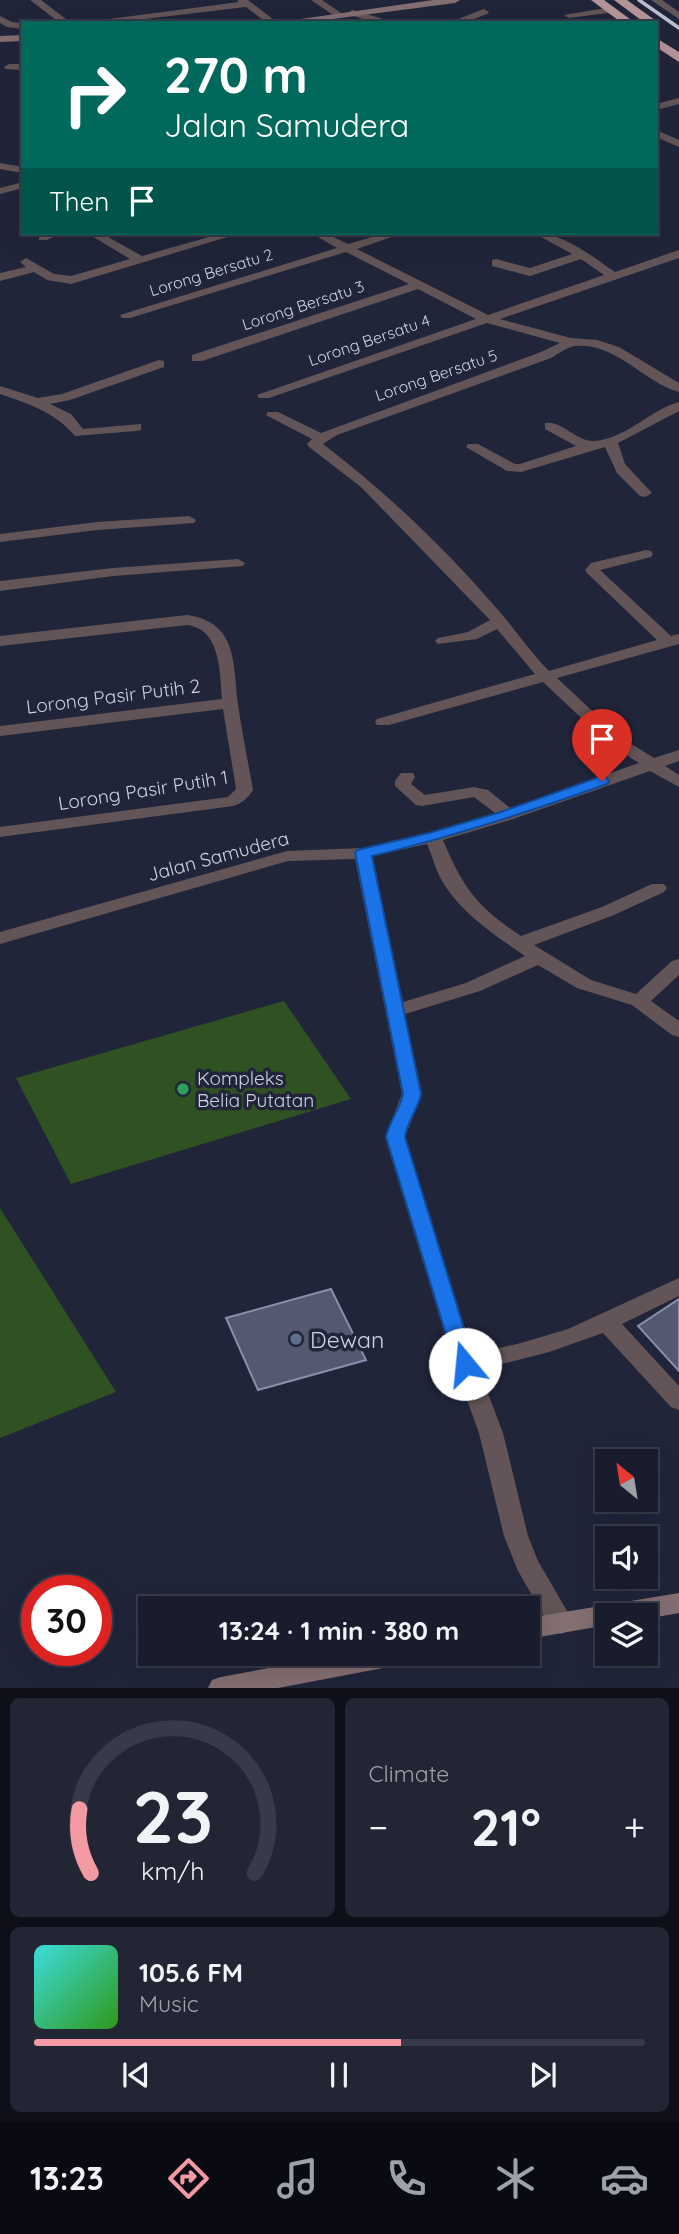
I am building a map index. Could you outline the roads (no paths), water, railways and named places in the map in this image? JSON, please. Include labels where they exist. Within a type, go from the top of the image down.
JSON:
[{"type":"highway","points":[[597,0],[627,21]]},
{"type":"highway","points":[[620,0],[651,21]]},
{"type":"highway","points":[[658,42],[679,58]]},
{"type":"street","points":[[35,0],[63,21]]},
{"type":"street","points":[[316,0],[339,15]]},
{"type":"street","points":[[291,21],[455,0]]},
{"type":"street","points":[[656,0],[679,16]]},
{"type":"street","points":[[99,21],[245,2],[272,21]]},
{"type":"street","points":[[668,9],[679,5]]},
{"type":"street","points":[[140,7],[150,14]]},
{"type":"street","points":[[569,15],[612,10]]},
{"type":"street","points":[[459,21],[484,12]]},
{"type":"street","points":[[353,13],[380,21]]},
{"type":"street","points":[[0,19],[5,27]]},
{"type":"street","points":[[0,39],[21,38]]},
{"type":"street","points":[[9,67],[21,67]]},
{"type":"street","points":[[658,106],[679,101]]},
{"type":"street","points":[[658,134],[679,144]]},
{"type":"street","points":[[0,166],[21,170]]},
{"type":"street","points":[[0,191],[21,186]]},
{"type":"street","points":[[43,238],[51,235]]},
{"type":"street","points":[[96,235],[140,260]]},
{"type":"street","points":[[0,277],[30,265],[51,277],[71,280],[214,235]]},
{"type":"street","points":[[321,235],[486,318],[570,342],[597,344],[614,350],[679,388]]},
{"type":"street","name":"Lorong Bersatu 2","points":[[126,315],[390,235]]},
{"type":"street","points":[[544,235],[582,255],[613,276]]},
{"type":"street","name":"Lorong Bersatu 4","points":[[264,395],[679,254]]},
{"type":"street","points":[[496,263],[530,272],[582,255]]},
{"type":"street","name":"Lorong Bersatu 3","points":[[197,358],[419,285]]},
{"type":"street","name":"Lorong Bersatu 5","points":[[317,441],[388,411],[546,355],[570,342]]},
{"type":"street","points":[[37,402],[65,397],[159,364]]},
{"type":"street","points":[[0,390],[37,402],[66,417],[80,433],[136,428]]},
{"type":"street","points":[[472,447],[512,468],[521,468],[604,443],[679,406]]},
{"type":"street","points":[[273,415],[317,441],[366,484],[500,621],[544,676],[614,740],[679,782]]},
{"type":"street","points":[[550,426],[584,445],[604,443]]},
{"type":"street","points":[[604,443],[619,468],[645,493]]},
{"type":"street","points":[[0,538],[97,526],[189,520]]},
{"type":"street","points":[[646,554],[596,566],[592,570],[629,608],[673,641]]},
{"type":"street","points":[[0,586],[113,572],[238,563]]},
{"type":"street","name":"Lorong Pasir Putih 1","points":[[0,641],[196,620],[202,622],[214,634],[227,657],[230,703],[245,790],[233,801],[0,832]]},
{"type":"street","points":[[443,640],[472,636],[500,621]]},
{"type":"street","points":[[383,722],[673,641]]},
{"type":"street","name":"Lorong Pasir Putih 2","points":[[0,731],[230,703]]},
{"type":"street","name":"Jalan Samudera","points":[[0,938],[287,856],[363,853],[433,837],[507,815],[679,755]]},
{"type":"street","points":[[407,777],[403,786],[422,802],[474,792],[482,794],[507,815]]},
{"type":"street","points":[[433,837],[450,879],[468,904],[517,944],[584,984],[639,1001],[679,1031]]},
{"type":"street","points":[[363,853],[412,1094],[398,1124],[396,1137],[465,1364],[491,1433],[516,1536],[527,1564],[561,1623]]},
{"type":"street","points":[[517,944],[590,918],[659,888]]},
{"type":"street","points":[[397,1010],[473,987],[539,957]]},
{"type":"street","points":[[639,1001],[679,965]]},
{"type":"street","points":[[465,1364],[521,1353],[607,1322],[679,1286]]},
{"type":"street","points":[[607,1322],[679,1401]]},
{"type":"street","points":[[658,1606],[679,1603]]},
{"type":"street","points":[[540,1627],[595,1617]]},
{"type":"street","points":[[221,1688],[336,1666]]},
{"type":"railway","points":[[639,0],[679,28]]},
{"type":"place","name":"Kompleks Belia Putatan","points":[[183,1089]]},
{"type":"place","name":"Dewan","points":[[296,1339]]}]
